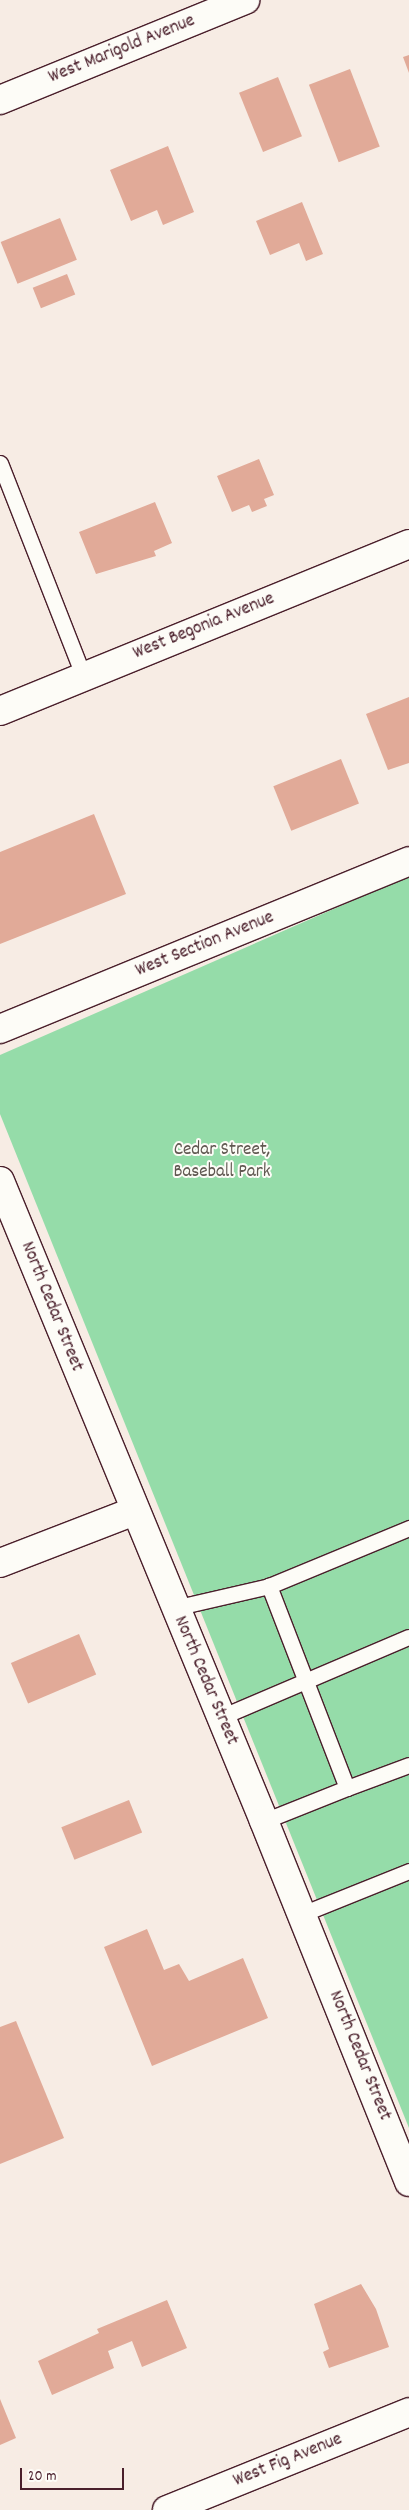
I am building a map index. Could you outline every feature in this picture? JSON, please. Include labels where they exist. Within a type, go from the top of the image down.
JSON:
[{"type":"street","name":"West Marigold Avenue","points":[[0,100],[245,0]]},
{"type":"street","name":"West Begonia Avenue","points":[[0,711],[409,544]]},
{"type":"street","name":"West Section Avenue","points":[[0,1029],[409,861]]},
{"type":"street","name":"North Cedar Street","points":[[0,1181],[174,1608],[302,1914],[409,2182]]},
{"type":"street","points":[[0,1563],[136,1511]]},
{"type":"street","name":"West Fig Avenue","points":[[166,2510],[409,2412]]},
{"type":"lane","points":[[0,463],[84,676]]},
{"type":"lane","points":[[174,1608],[269,1586],[409,1528]]},
{"type":"lane","points":[[269,1586],[307,1680],[347,1788]]},
{"type":"lane","points":[[220,1717],[409,1638]]},
{"type":"lane","points":[[264,1821],[409,1764]]},
{"type":"lane","points":[[302,1914],[409,1871]]},
{"type":"green space","name":"Cedar Street, Baseball Park","points":[[409,876],[409,2128],[0,1114],[0,1055]]},
{"type":"building","points":[[409,55],[409,73],[403,57]]},
{"type":"building","points":[[350,69],[380,146],[339,162],[309,85]]},
{"type":"building","points":[[278,77],[302,136],[263,152],[239,93]]},
{"type":"building","points":[[168,146],[194,212],[163,225],[157,210],[131,221],[110,170]]},
{"type":"building","points":[[302,202],[323,254],[306,261],[299,243],[270,255],[256,221]]},
{"type":"building","points":[[60,218],[77,260],[18,284],[1,242]]},
{"type":"building","points":[[67,274],[75,294],[41,308],[33,288]]},
{"type":"building","points":[[259,459],[274,495],[264,499],[267,506],[252,512],[249,505],[232,512],[217,476]]},
{"type":"building","points":[[155,502],[172,543],[154,551],[156,556],[96,574],[79,532]]},
{"type":"building","points":[[409,697],[409,763],[388,770],[366,714]]},
{"type":"building","points":[[341,759],[359,804],[291,831],[273,786]]},
{"type":"building","points":[[94,814],[126,894],[0,944],[0,852]]},
{"type":"building","points":[[79,1634],[96,1675],[28,1703],[11,1663]]},
{"type":"building","points":[[129,1800],[142,1832],[74,1860],[61,1827]]},
{"type":"building","points":[[147,1929],[164,1970],[179,1964],[189,1981],[243,1958],[268,2018],[152,2066],[104,1947]]},
{"type":"building","points":[[16,2021],[64,2138],[0,2164],[0,2027]]},
{"type":"building","points":[[361,2284],[376,2309],[389,2347],[329,2368],[323,2352],[329,2349],[314,2304]]},
{"type":"building","points":[[167,2300],[187,2348],[142,2367],[132,2341],[108,2351],[114,2368],[52,2395],[38,2361],[99,2333],[97,2329]]},
{"type":"building","points":[[0,2399],[16,2438],[0,2445]]}]
